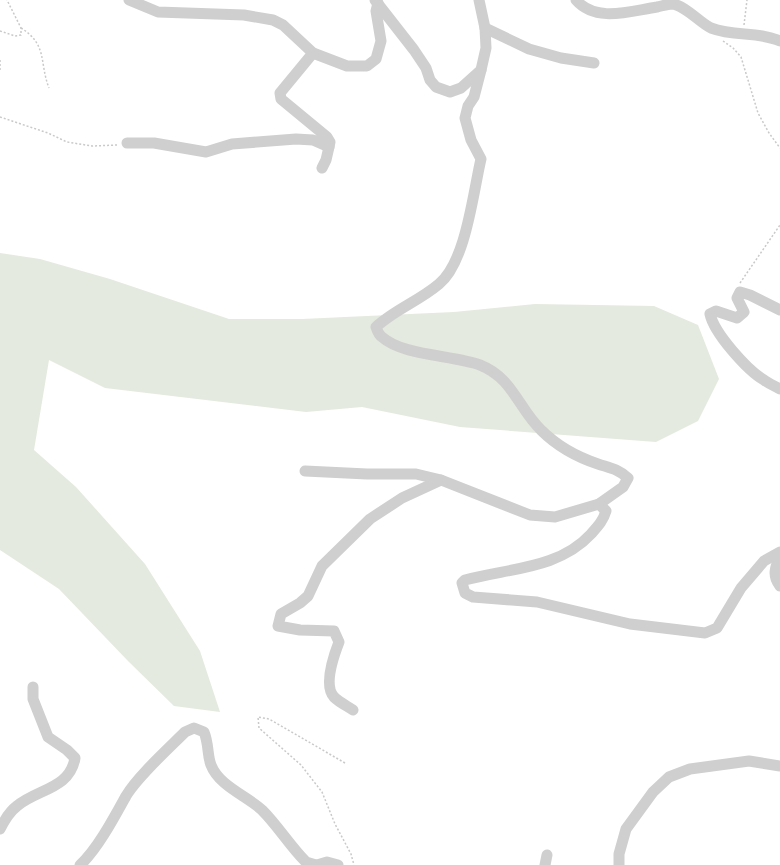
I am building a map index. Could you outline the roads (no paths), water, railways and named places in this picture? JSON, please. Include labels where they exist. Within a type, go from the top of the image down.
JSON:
[{"type":"street","points":[[129,0],[158,12],[244,15],[273,20],[283,25],[313,53],[347,66],[367,66],[376,59],[381,41],[376,2]]},
{"type":"street","points":[[305,471],[367,474],[416,474],[441,480],[530,515],[555,517],[599,504],[623,487],[628,478],[620,470],[598,464],[558,444],[541,430],[526,413],[509,384],[490,370],[463,360],[429,355],[391,343],[381,337],[376,327],[383,319],[414,302],[441,283],[448,274],[459,254],[481,159],[471,140],[465,118],[468,106],[474,96],[486,48],[485,28],[479,0]]},
{"type":"street","points":[[576,0],[584,8],[600,14],[673,4],[694,15],[709,27],[728,33],[765,35],[780,41]]},
{"type":"street","points":[[376,2],[414,50],[426,68],[430,80],[436,88],[450,92],[461,88],[481,70]]},
{"type":"street","points":[[485,28],[529,49],[561,58],[594,63]]},
{"type":"street","points":[[313,53],[280,93],[280,99],[327,137],[330,142],[326,160],[322,168]]},
{"type":"street","points":[[127,143],[154,143],[206,152],[232,144],[296,139],[314,140],[328,147]]},
{"type":"street","points":[[780,310],[750,295],[740,292],[737,298],[744,312],[741,316],[737,318],[716,311],[710,314],[712,321],[751,370],[764,381],[780,389]]},
{"type":"street","points":[[353,710],[333,697],[330,686],[330,669],[339,642],[334,631],[300,630],[278,626],[281,614],[291,610],[308,596],[322,566],[370,519],[402,498],[441,480]]},
{"type":"street","points":[[599,504],[606,511],[604,520],[572,551],[549,562],[465,580],[462,583],[465,593],[473,597],[537,602],[630,624],[705,633],[717,628],[740,588],[764,561],[780,552]]},
{"type":"street","points":[[780,557],[775,567],[775,580],[780,586]]},
{"type":"street","points":[[0,829],[9,813],[17,806],[56,784],[73,770],[75,758],[67,750],[48,737],[33,699],[33,687]]},
{"type":"street","points":[[80,865],[116,816],[126,796],[140,778],[185,732],[194,728],[204,732],[209,743],[211,766],[225,783],[262,810],[306,862],[317,865],[327,862],[338,865]]},
{"type":"street","points":[[619,865],[619,854],[626,829],[652,792],[669,777],[690,769],[749,761],[780,766]]}]
